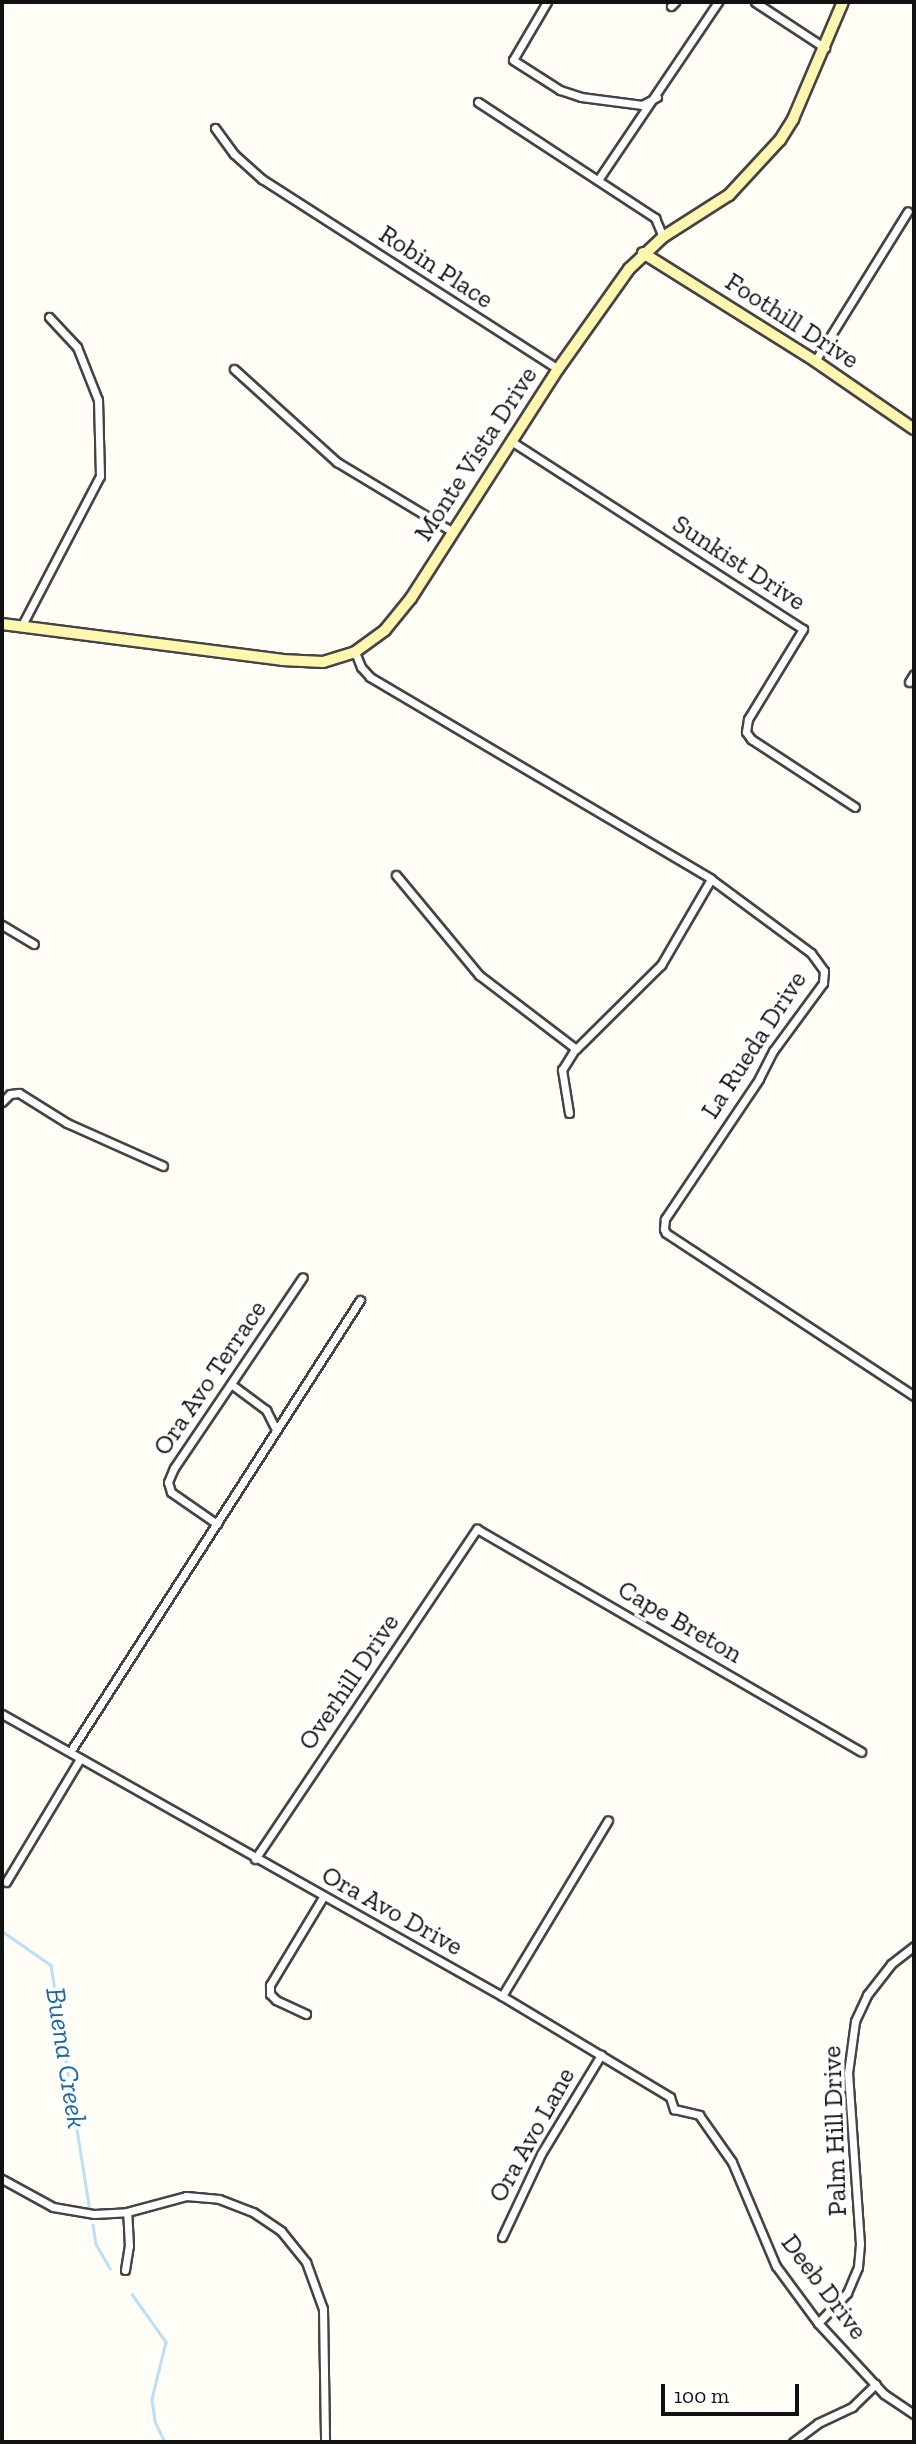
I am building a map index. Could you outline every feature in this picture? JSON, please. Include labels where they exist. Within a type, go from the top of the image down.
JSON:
[{"type":"main road","name":"Monte Vista Drive","points":[[2,624],[323,663],[355,652],[385,630],[411,598],[558,369],[643,253],[729,195],[764,160],[793,119],[843,2]]},
{"type":"main road","name":"Foothill Drive","points":[[643,253],[814,361],[914,429]]},
{"type":"street","points":[[547,2],[513,60],[560,90],[581,97],[642,105],[657,97]]},
{"type":"street","points":[[598,180],[641,115],[657,97],[718,2]]},
{"type":"street","points":[[755,2],[825,48]]},
{"type":"street","points":[[478,102],[655,218],[663,237]]},
{"type":"street","name":"Robin Place","points":[[215,128],[234,153],[292,200],[558,369]]},
{"type":"street","points":[[814,361],[908,211]]},
{"type":"street","points":[[21,627],[100,476],[99,400],[77,347],[49,317]]},
{"type":"street","points":[[234,369],[337,462],[453,532]]},
{"type":"street","name":"Sunkist Drive","points":[[511,442],[803,629],[748,719],[746,732],[751,739],[855,807]]},
{"type":"street","name":"La Rueda Drive","points":[[355,652],[361,667],[370,677],[711,879],[811,953],[825,977],[773,1051],[759,1079],[665,1219],[666,1233],[914,1396]]},
{"type":"street","points":[[909,682],[914,674]]},
{"type":"street","points":[[396,875],[479,975],[576,1048]]},
{"type":"street","points":[[569,1114],[562,1070],[576,1048],[661,965],[711,879]]},
{"type":"street","points":[[2,925],[34,944]]},
{"type":"street","points":[[2,1102],[10,1094],[19,1093],[67,1123],[163,1166]]},
{"type":"street","name":"Ora Avo Terrace","points":[[217,1524],[171,1492],[168,1482],[174,1468],[303,1277]]},
{"type":"street","points":[[2,1714],[70,1752],[360,1300]]},
{"type":"street","points":[[231,1384],[266,1410],[276,1430]]},
{"type":"street","name":"Cape Breton","points":[[477,1529],[861,1752]]},
{"type":"street","name":"Overhill Drive","points":[[255,1859],[477,1529]]},
{"type":"street","name":"Ora Avo Drive","points":[[70,1752],[255,1859],[502,1996],[670,2097],[674,2109]]},
{"type":"street","points":[[6,1882],[80,1759]]},
{"type":"street","points":[[502,1996],[608,1820]]},
{"type":"street","points":[[306,2014],[276,2000],[270,1993],[270,1985],[323,1897]]},
{"type":"street","name":"Palm Hill Drive","points":[[818,2323],[847,2293],[858,2267],[860,2244],[848,2073],[855,2021],[867,1995],[891,1964],[914,1946]]},
{"type":"street","name":"Ora Avo Lane","points":[[502,2237],[541,2154],[601,2055]]},
{"type":"street","name":"Deeb Drive","points":[[674,2109],[699,2115],[719,2140],[740,2179],[763,2242],[776,2266],[818,2323],[884,2394],[914,2414]]},
{"type":"street","points":[[2,2179],[35,2198],[70,2212],[127,2212],[186,2196],[219,2199],[260,2216],[293,2243],[313,2277],[323,2309],[325,2442]]},
{"type":"street","points":[[125,2270],[129,2246],[127,2212]]},
{"type":"street","points":[[793,2442],[818,2423],[852,2407],[876,2384]]},
{"type":"waterway","name":"Buena Creek","points":[[2,1931],[51,1965],[90,2210]]},
{"type":"waterway","name":"Buena Creek","points":[[93,2225],[96,2244],[110,2268]]},
{"type":"waterway","name":"Buena Creek","points":[[132,2294],[166,2342],[152,2399],[155,2421],[165,2442]]}]
